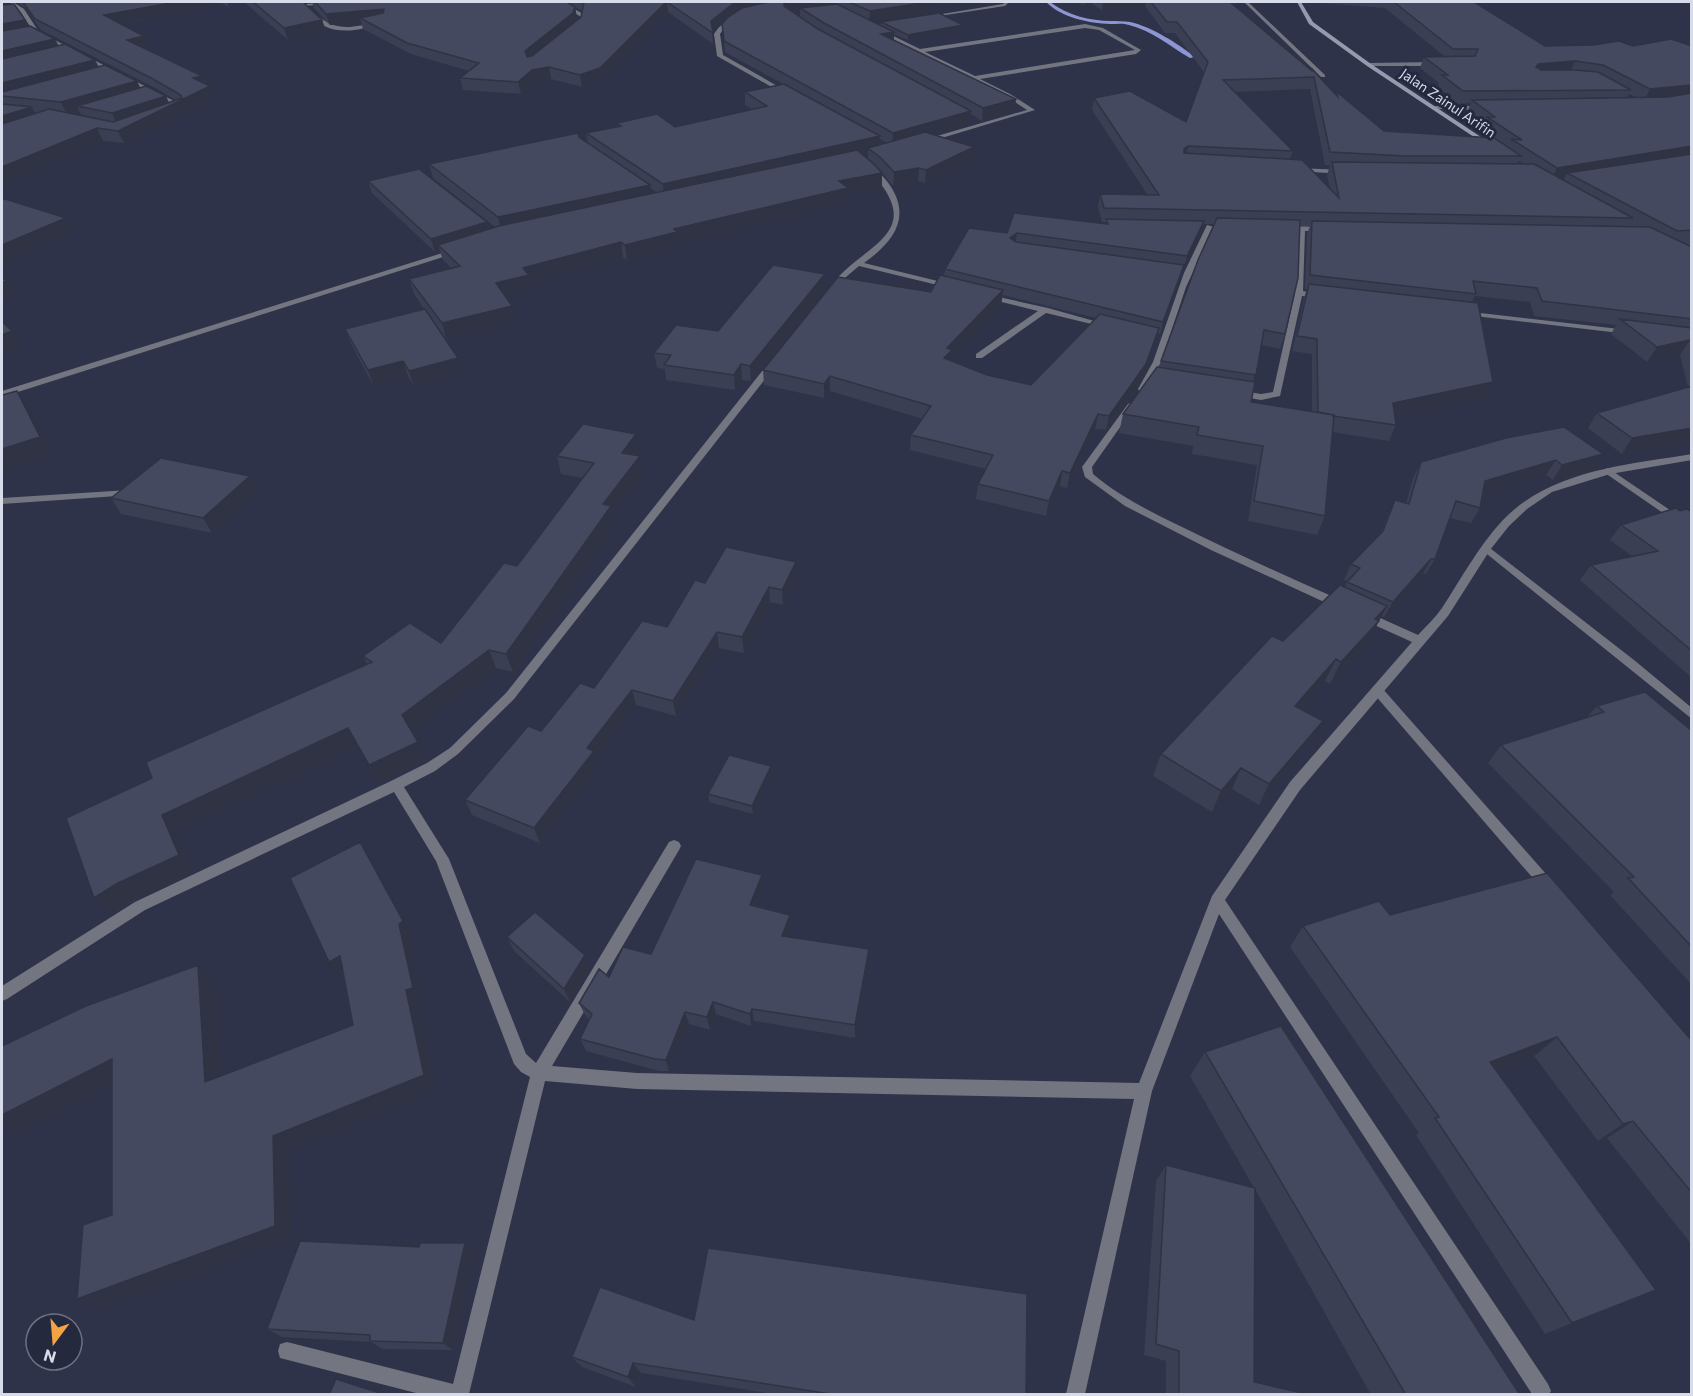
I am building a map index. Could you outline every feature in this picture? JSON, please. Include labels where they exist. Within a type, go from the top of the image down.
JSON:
[{"type":"street","points":[[11,2],[22,10],[37,33],[180,106],[182,109],[175,113]]},
{"type":"street","points":[[291,2],[305,5],[339,2]]},
{"type":"street","points":[[559,2],[583,16],[579,26],[571,33]]},
{"type":"street","points":[[914,19],[1005,5],[1007,2]]},
{"type":"street","points":[[1246,2],[1323,76]]},
{"type":"street","name":"Jalan Zainul Arifin","points":[[1299,2],[1311,23],[1502,153]]},
{"type":"street","points":[[305,5],[328,28],[344,29],[384,22]]},
{"type":"street","points":[[12,12],[22,10]]},
{"type":"street","points":[[746,13],[727,20],[717,34],[720,56],[794,98]]},
{"type":"street","points":[[919,51],[1085,26],[1101,29],[1138,50],[974,78]]},
{"type":"street","points":[[879,30],[1032,110],[979,123],[916,143]]},
{"type":"street","points":[[28,35],[37,33]]},
{"type":"street","points":[[62,53],[73,51]]},
{"type":"street","points":[[1369,64],[1448,64]]},
{"type":"street","points":[[102,75],[113,72]]},
{"type":"street","points":[[144,97],[155,93]]},
{"type":"street","points":[[1435,108],[1495,108]]},
{"type":"street","points":[[969,118],[979,123]]},
{"type":"street","points":[[822,302],[843,275],[859,264],[890,235],[897,214],[894,197],[883,177],[858,160]]},
{"type":"street","points":[[1287,169],[1355,172]]},
{"type":"street","points":[[1198,227],[1222,227]]},
{"type":"street","points":[[1210,227],[1188,273],[1149,380],[1088,468],[1088,475],[1115,497],[1210,545],[1420,641]]},
{"type":"street","points":[[1279,228],[1337,229]]},
{"type":"street","points":[[1231,392],[1261,397],[1276,394],[1299,293],[1302,228]]},
{"type":"street","points":[[2,394],[226,326],[278,306],[467,248]]},
{"type":"street","points":[[859,264],[963,290]]},
{"type":"street","points":[[1176,271],[1188,273]]},
{"type":"street","points":[[975,293],[1121,329]]},
{"type":"street","points":[[1299,293],[1333,297]]},
{"type":"street","points":[[980,356],[1045,310]]},
{"type":"street","points":[[1460,312],[1633,332]]},
{"type":"street","points":[[1154,338],[1164,340]]},
{"type":"street","points":[[2,994],[140,906],[396,785],[431,767],[454,750],[510,696],[779,356]]},
{"type":"street","points":[[1149,380],[1159,381]]},
{"type":"street","points":[[1076,1395],[1144,1091],[1217,900],[1295,786],[1444,613],[1486,548],[1522,507],[1549,490],[1608,471],[1692,457]]},
{"type":"street","points":[[1608,471],[1692,530]]},
{"type":"street","points":[[2,501],[129,493]]},
{"type":"street","points":[[1486,548],[1692,715]]},
{"type":"street","points":[[1378,691],[1558,897]]},
{"type":"street","points":[[396,785],[442,860],[520,1059],[539,1073],[637,1081],[1144,1091]]},
{"type":"street","points":[[287,1351],[458,1395],[539,1073],[674,846]]},
{"type":"street","points":[[1217,900],[1541,1391]]},
{"type":"building","points":[[23,2],[176,2],[104,15],[144,36],[127,40],[202,76],[193,78],[210,86],[118,131],[97,128],[2,167],[2,124],[49,109],[113,122],[182,98],[181,95],[153,79],[35,19]]},
{"type":"building","points":[[253,2],[303,2],[322,20],[284,28]]},
{"type":"building","points":[[315,2],[567,2],[575,7],[573,13],[525,51],[527,57],[532,56],[581,17],[584,2],[666,2],[600,68],[580,75],[549,67],[532,70],[518,82],[460,78],[479,63],[407,43],[360,18],[383,13],[384,9],[326,14]]},
{"type":"building","points":[[667,2],[739,2],[711,21],[713,33]]},
{"type":"building","points":[[768,2],[795,2],[784,3],[784,6],[818,29],[971,111],[893,133],[724,41],[722,24],[728,17],[742,8]]},
{"type":"building","points":[[849,2],[928,2],[870,11]]},
{"type":"building","points":[[1151,2],[1230,2],[1312,71],[1312,69],[1338,97],[1337,92],[1384,131],[1494,138],[1521,156],[1405,156],[1330,152],[1314,77],[1223,80],[1293,151],[1188,146],[1184,149],[1184,153],[1302,160],[1339,198],[1332,162],[1534,164],[1633,218],[1104,208],[1100,194],[1159,195],[1094,98],[1130,91],[1186,122],[1208,62],[1177,22],[1167,22]]},
{"type":"building","points":[[1394,2],[1474,2],[1545,46],[1593,45],[1619,41],[1633,46],[1671,39],[1692,46],[1692,85],[1650,89],[1603,65],[1575,61],[1538,64],[1536,67],[1541,70],[1598,72],[1631,90],[1463,91],[1442,75],[1448,75],[1424,57],[1475,56],[1478,49],[1453,49]]},
{"type":"building","points":[[14,4],[25,20],[2,24],[2,5]]},
{"type":"building","points":[[837,4],[894,32],[881,34],[1016,99],[983,108],[800,8]]},
{"type":"building","points":[[939,13],[963,25],[908,35],[881,22]]},
{"type":"building","points":[[30,26],[55,39],[2,51],[2,31]]},
{"type":"building","points":[[65,44],[95,60],[2,83],[2,59]]},
{"type":"building","points":[[105,65],[137,81],[61,102],[2,96],[2,92]]},
{"type":"building","points":[[784,84],[880,136],[663,184],[586,133],[621,126],[617,123],[657,114],[675,127],[767,106],[745,92]]},
{"type":"building","points":[[146,86],[166,96],[112,113],[77,106]]},
{"type":"building","points":[[1692,93],[1692,146],[1557,168],[1511,139],[1522,140],[1487,117],[1495,117],[1472,100],[1668,97]]},
{"type":"building","points":[[2,104],[32,107],[2,116]]},
{"type":"building","points":[[925,132],[974,147],[926,170],[919,168],[894,172],[868,148]]},
{"type":"building","points":[[578,133],[579,137],[650,185],[498,217],[429,164]]},
{"type":"building","points":[[857,150],[882,173],[839,181],[848,188],[674,229],[677,232],[625,245],[621,242],[523,268],[529,275],[496,283],[512,306],[442,323],[409,279],[460,266],[438,245],[499,226]]},
{"type":"building","points":[[1692,154],[1692,230],[1677,231],[1567,173]]},
{"type":"building","points":[[419,169],[487,222],[431,239],[368,181]]},
{"type":"building","points":[[2,198],[66,218],[2,245]]},
{"type":"building","points":[[1014,213],[1108,224],[1106,219],[1204,221],[1187,256],[1017,233],[1010,238],[1016,242],[1184,265],[1163,322],[945,269],[969,228],[1007,233]]},
{"type":"building","points":[[1217,218],[1300,220],[1298,278],[1285,334],[1264,330],[1256,375],[1161,361],[1198,260]]},
{"type":"building","points":[[1312,221],[1650,227],[1692,247],[1692,319],[1542,301],[1537,288],[1473,281],[1476,294],[1310,275]]},
{"type":"building","points":[[773,265],[825,274],[750,366],[741,364],[734,375],[664,365],[671,355],[654,353],[676,325],[718,331]]},
{"type":"building","points":[[940,275],[1003,290],[947,348],[952,350],[944,358],[987,375],[1031,385],[1100,314],[1159,328],[1146,364],[1109,416],[1098,414],[1070,473],[1062,471],[1049,501],[978,484],[993,455],[911,435],[931,406],[830,376],[824,384],[763,370],[838,277],[931,292]]},
{"type":"building","points":[[1309,284],[1478,303],[1493,382],[1393,403],[1396,425],[1318,412],[1317,339],[1297,336]]},
{"type":"building","points":[[425,309],[458,358],[409,371],[403,361],[368,370],[345,329]]},
{"type":"building","points":[[1620,319],[1692,328],[1692,347],[1690,340],[1657,347]]},
{"type":"building","points":[[2,322],[12,331],[2,335]]},
{"type":"building","points":[[1157,367],[1255,382],[1251,402],[1334,415],[1325,516],[1254,501],[1263,446],[1197,435],[1199,427],[1123,414]]},
{"type":"building","points":[[1692,386],[1692,428],[1632,438],[1597,413]]},
{"type":"building","points":[[17,391],[40,437],[2,449],[2,395]]},
{"type":"building","points":[[583,424],[636,434],[622,453],[640,456],[603,504],[611,506],[506,654],[489,650],[402,715],[418,742],[369,765],[348,728],[162,815],[179,855],[118,883],[94,898],[66,818],[152,778],[146,762],[372,662],[363,656],[410,623],[441,643],[504,563],[517,566],[594,463],[557,456]]},
{"type":"building","points":[[1564,427],[1603,454],[1562,465],[1556,460],[1485,481],[1480,508],[1456,501],[1435,559],[1431,559],[1393,602],[1347,582],[1360,568],[1351,564],[1383,531],[1395,500],[1409,504],[1421,462],[1506,438]]},
{"type":"building","points":[[161,458],[250,476],[203,518],[111,498]]},
{"type":"building","points":[[1676,508],[1680,511],[1687,509],[1692,512],[1692,651],[1591,565],[1658,551],[1621,525]]},
{"type":"building","points":[[726,547],[796,562],[782,590],[769,587],[742,637],[717,632],[673,701],[632,690],[587,748],[594,751],[534,828],[465,800],[528,726],[541,731],[580,683],[594,688],[642,621],[667,627],[695,580],[705,583]]},
{"type":"building","points":[[1340,585],[1387,606],[1375,619],[1379,621],[1341,662],[1336,659],[1295,706],[1323,721],[1269,784],[1241,768],[1221,791],[1161,754],[1272,636],[1283,641]]},
{"type":"building","points":[[1645,692],[1692,731],[1692,947],[1628,878],[1634,877],[1501,745],[1604,712],[1597,706]]},
{"type":"building","points":[[729,755],[771,766],[752,806],[708,794]]},
{"type":"building","points":[[360,842],[403,921],[399,924],[413,988],[406,990],[424,1075],[273,1136],[275,1226],[77,1299],[83,1225],[112,1215],[112,1059],[2,1115],[2,1046],[86,1006],[198,965],[205,1082],[353,1025],[340,956],[329,962],[290,878]]},
{"type":"building","points":[[696,859],[762,875],[750,905],[790,915],[782,936],[869,949],[855,1025],[752,1009],[750,1014],[713,1002],[707,1017],[685,1012],[666,1060],[580,1039],[592,1014],[579,1003],[599,969],[609,977],[623,947],[651,954]]},
{"type":"building","points":[[1547,873],[1692,1041],[1692,1193],[1633,1121],[1623,1124],[1557,1037],[1490,1062],[1656,1290],[1572,1323],[1435,1118],[1439,1117],[1303,926],[1379,901],[1390,915]]},
{"type":"building","points":[[535,912],[585,955],[564,989],[507,937]]},
{"type":"building","points":[[1281,1026],[1520,1395],[1406,1395],[1205,1052]]},
{"type":"building","points":[[1166,1165],[1255,1188],[1254,1382],[1311,1395],[1179,1395],[1179,1351],[1156,1344]]},
{"type":"building","points":[[300,1241],[419,1247],[420,1243],[465,1243],[443,1343],[370,1341],[370,1335],[267,1329]]},
{"type":"building","points":[[708,1248],[1027,1294],[1026,1395],[837,1395],[633,1363],[628,1377],[572,1357],[600,1287],[694,1320]]},
{"type":"building","points":[[336,1379],[386,1395],[329,1395]]},
{"type":"waterway","points":[[1048,2],[1067,14],[1107,23],[1129,23],[1140,27],[1192,57]]}]
